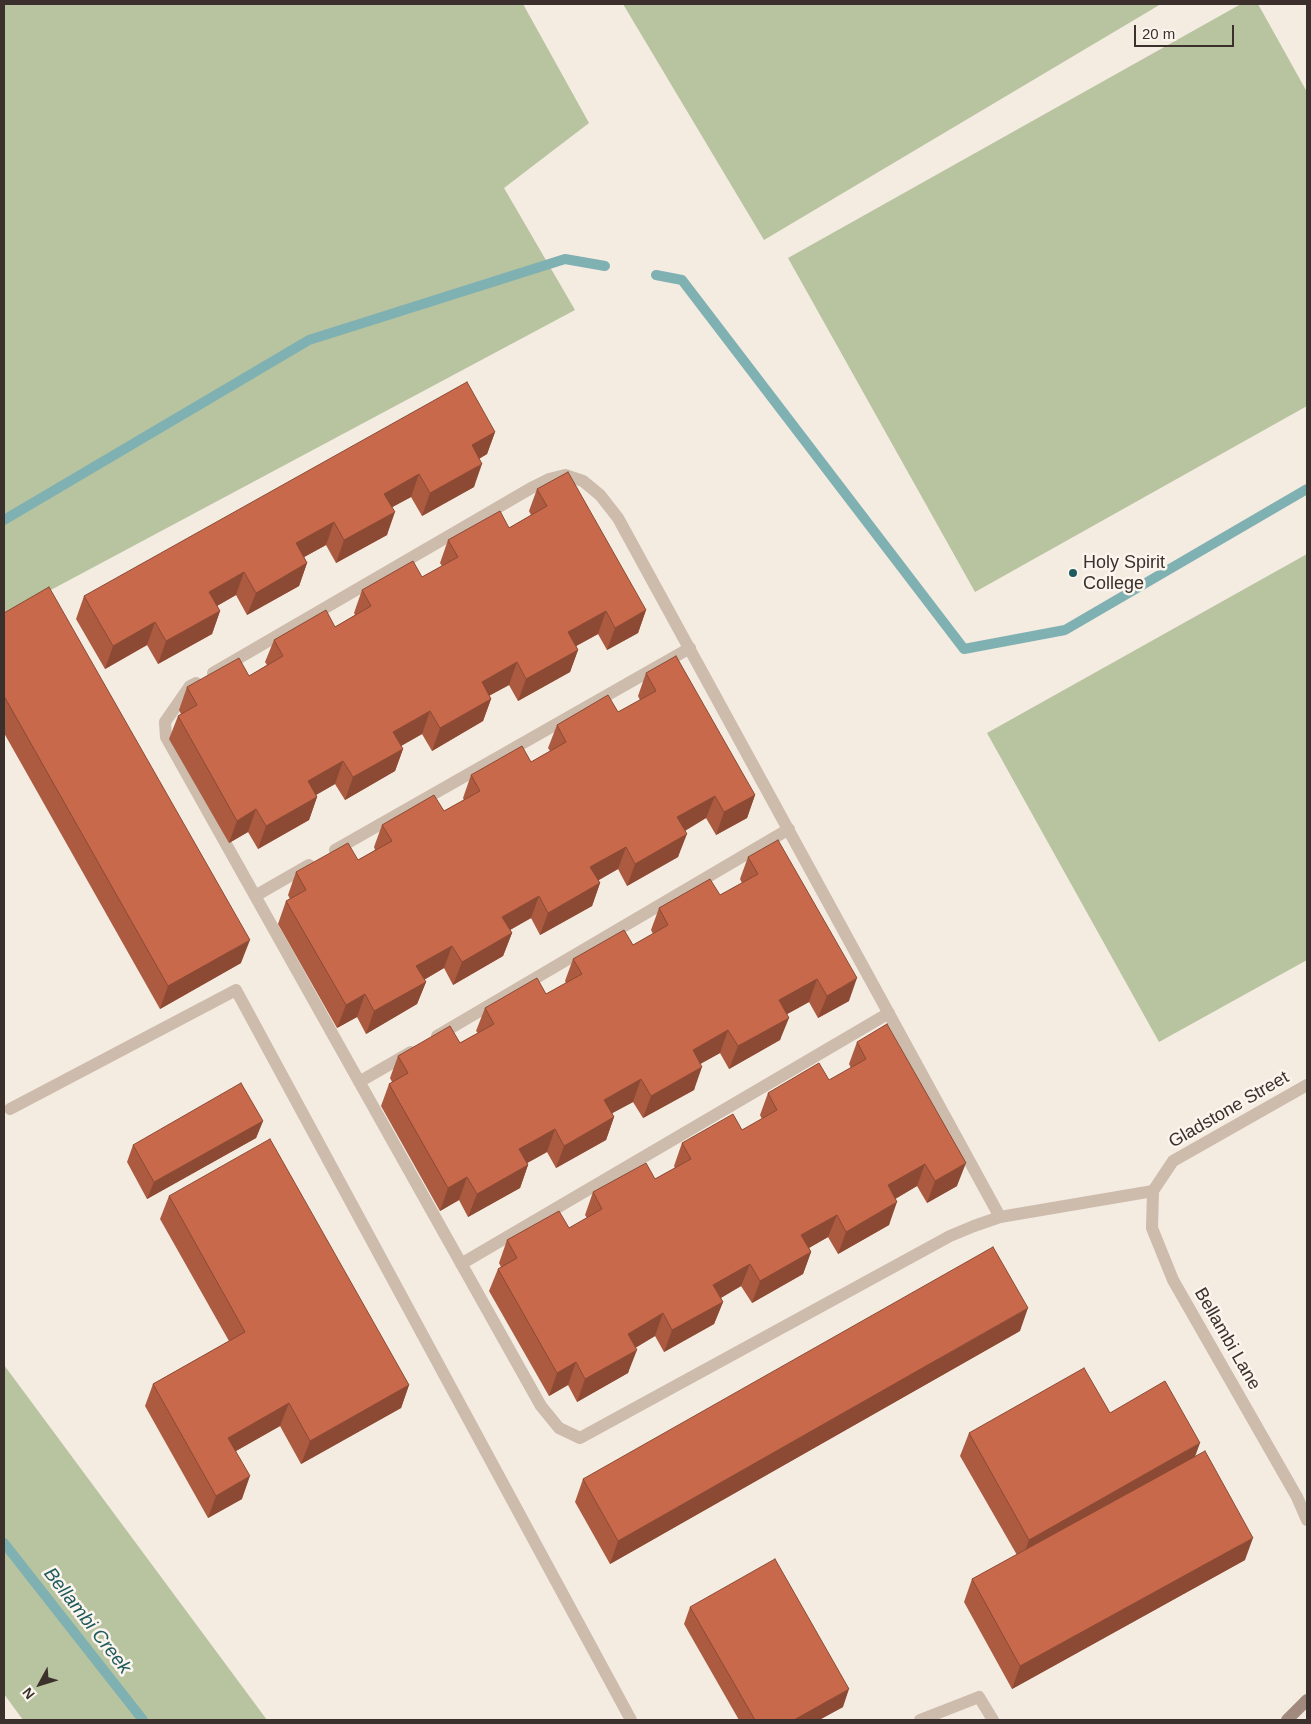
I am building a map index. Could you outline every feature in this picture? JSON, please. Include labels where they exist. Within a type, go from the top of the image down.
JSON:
[{"type":"main road","points":[[1287,1720],[1307,1700]]},
{"type":"street","points":[[1000,1217],[618,518],[600,495],[582,482],[565,475],[533,486],[190,686],[174,707],[165,722],[166,737],[541,1406],[559,1428],[580,1438],[950,1236],[1000,1217],[1153,1191]]},
{"type":"street","points":[[255,896],[690,648]]},
{"type":"street","points":[[359,1082],[788,830]]},
{"type":"street","points":[[10,1108],[236,990],[631,1720]]},
{"type":"street","points":[[461,1264],[889,1013]]},
{"type":"street","name":"Gladstone Street","points":[[1153,1191],[1173,1161],[1307,1085]]},
{"type":"street","name":"Bellambi Lane","points":[[1153,1191],[1152,1228],[1173,1280],[1297,1497],[1307,1520]]},
{"type":"street","name":"Bellambi Lane","points":[[1297,1497],[1307,1508]]},
{"type":"street","points":[[920,1720],[979,1697],[993,1720]]},
{"type":"green space","points":[[4,4],[523,4],[589,123],[504,188],[575,310],[4,615]]},
{"type":"green space","points":[[623,4],[1161,4],[764,240]]},
{"type":"green space","points":[[1241,4],[1258,4],[1307,92],[1307,406],[975,592],[788,258]]},
{"type":"green space","points":[[1307,554],[1307,960],[1159,1042],[987,733]]},
{"type":"green space","points":[[4,1365],[267,1720],[23,1720],[4,1694]]},
{"type":"building","points":[[467,382],[495,432],[472,445],[482,464],[430,493],[419,474],[384,494],[395,512],[344,540],[334,522],[296,543],[307,563],[256,593],[244,572],[209,592],[220,611],[166,641],[155,622],[113,646],[84,596]]},
{"type":"building","points":[[568,472],[646,610],[615,628],[606,611],[568,632],[578,650],[526,679],[517,662],[482,682],[491,699],[440,728],[430,711],[393,732],[403,749],[353,777],[343,761],[308,781],[317,797],[266,826],[256,809],[237,821],[178,716],[197,705],[187,687],[239,658],[249,676],[283,656],[274,640],[326,610],[335,627],[371,606],[362,590],[413,561],[422,577],[458,557],[448,540],[500,511],[509,528],[547,506],[537,489]]},
{"type":"building","points":[[49,587],[250,940],[168,986],[4,696],[4,613]]},
{"type":"building","points":[[676,656],[755,795],[724,812],[715,796],[677,817],[687,834],[635,864],[626,847],[590,867],[600,883],[548,913],[539,896],[502,917],[512,933],[462,962],[452,946],[416,966],[426,982],[374,1011],[365,994],[346,1005],[286,901],[306,890],[296,872],[348,843],[358,860],[392,841],[382,825],[434,795],[444,811],[480,791],[471,775],[522,746],[531,762],[566,742],[557,725],[608,695],[618,712],[656,691],[646,673]]},
{"type":"building","points":[[778,840],[857,978],[827,996],[817,979],[779,1000],[789,1018],[738,1046],[728,1030],[693,1050],[702,1067],[651,1096],[641,1079],[604,1100],[614,1117],[564,1146],[555,1129],[519,1149],[528,1165],[477,1194],[467,1177],[448,1188],[389,1084],[408,1073],[398,1056],[450,1026],[460,1043],[494,1024],[485,1008],[537,978],[546,994],[582,974],[573,959],[624,930],[633,945],[668,925],[659,908],[710,879],[720,895],[758,874],[748,857]]},
{"type":"building","points":[[887,1024],[966,1163],[935,1181],[925,1164],[888,1185],[897,1202],[846,1232],[837,1215],[801,1235],[811,1252],[760,1281],[750,1264],[713,1285],[723,1302],[672,1330],[663,1313],[628,1334],[637,1350],[585,1379],[576,1362],[557,1373],[498,1269],[517,1258],[507,1240],[559,1211],[569,1228],[602,1209],[593,1192],[646,1163],[655,1179],[691,1159],[682,1143],[733,1114],[742,1130],[777,1110],[768,1093],[819,1063],[829,1080],[866,1059],[857,1042]]},
{"type":"building","points":[[241,1083],[263,1121],[154,1182],[133,1145]]},
{"type":"building","points":[[270,1139],[409,1385],[310,1441],[289,1403],[228,1438],[250,1476],[216,1496],[153,1384],[245,1332],[169,1196]]},
{"type":"building","points":[[993,1247],[1028,1308],[618,1541],[583,1479]]},
{"type":"building","points":[[1084,1368],[1110,1413],[1165,1381],[1200,1443],[1029,1540],[969,1433]]},
{"type":"building","points":[[1205,1451],[1253,1538],[1020,1666],[972,1579]]},
{"type":"building","points":[[775,1559],[849,1689],[794,1720],[755,1720],[690,1607]]},
{"type":"waterway","points":[[4,520],[309,340],[565,259],[605,266]]},
{"type":"waterway","points":[[656,275],[682,280],[964,649],[1065,630],[1307,489]]},
{"type":"waterway","name":"Bellambi Creek","points":[[4,1543],[143,1720]]},
{"type":"place","name":"Holy Spirit College","points":[[1073,573]]}]
